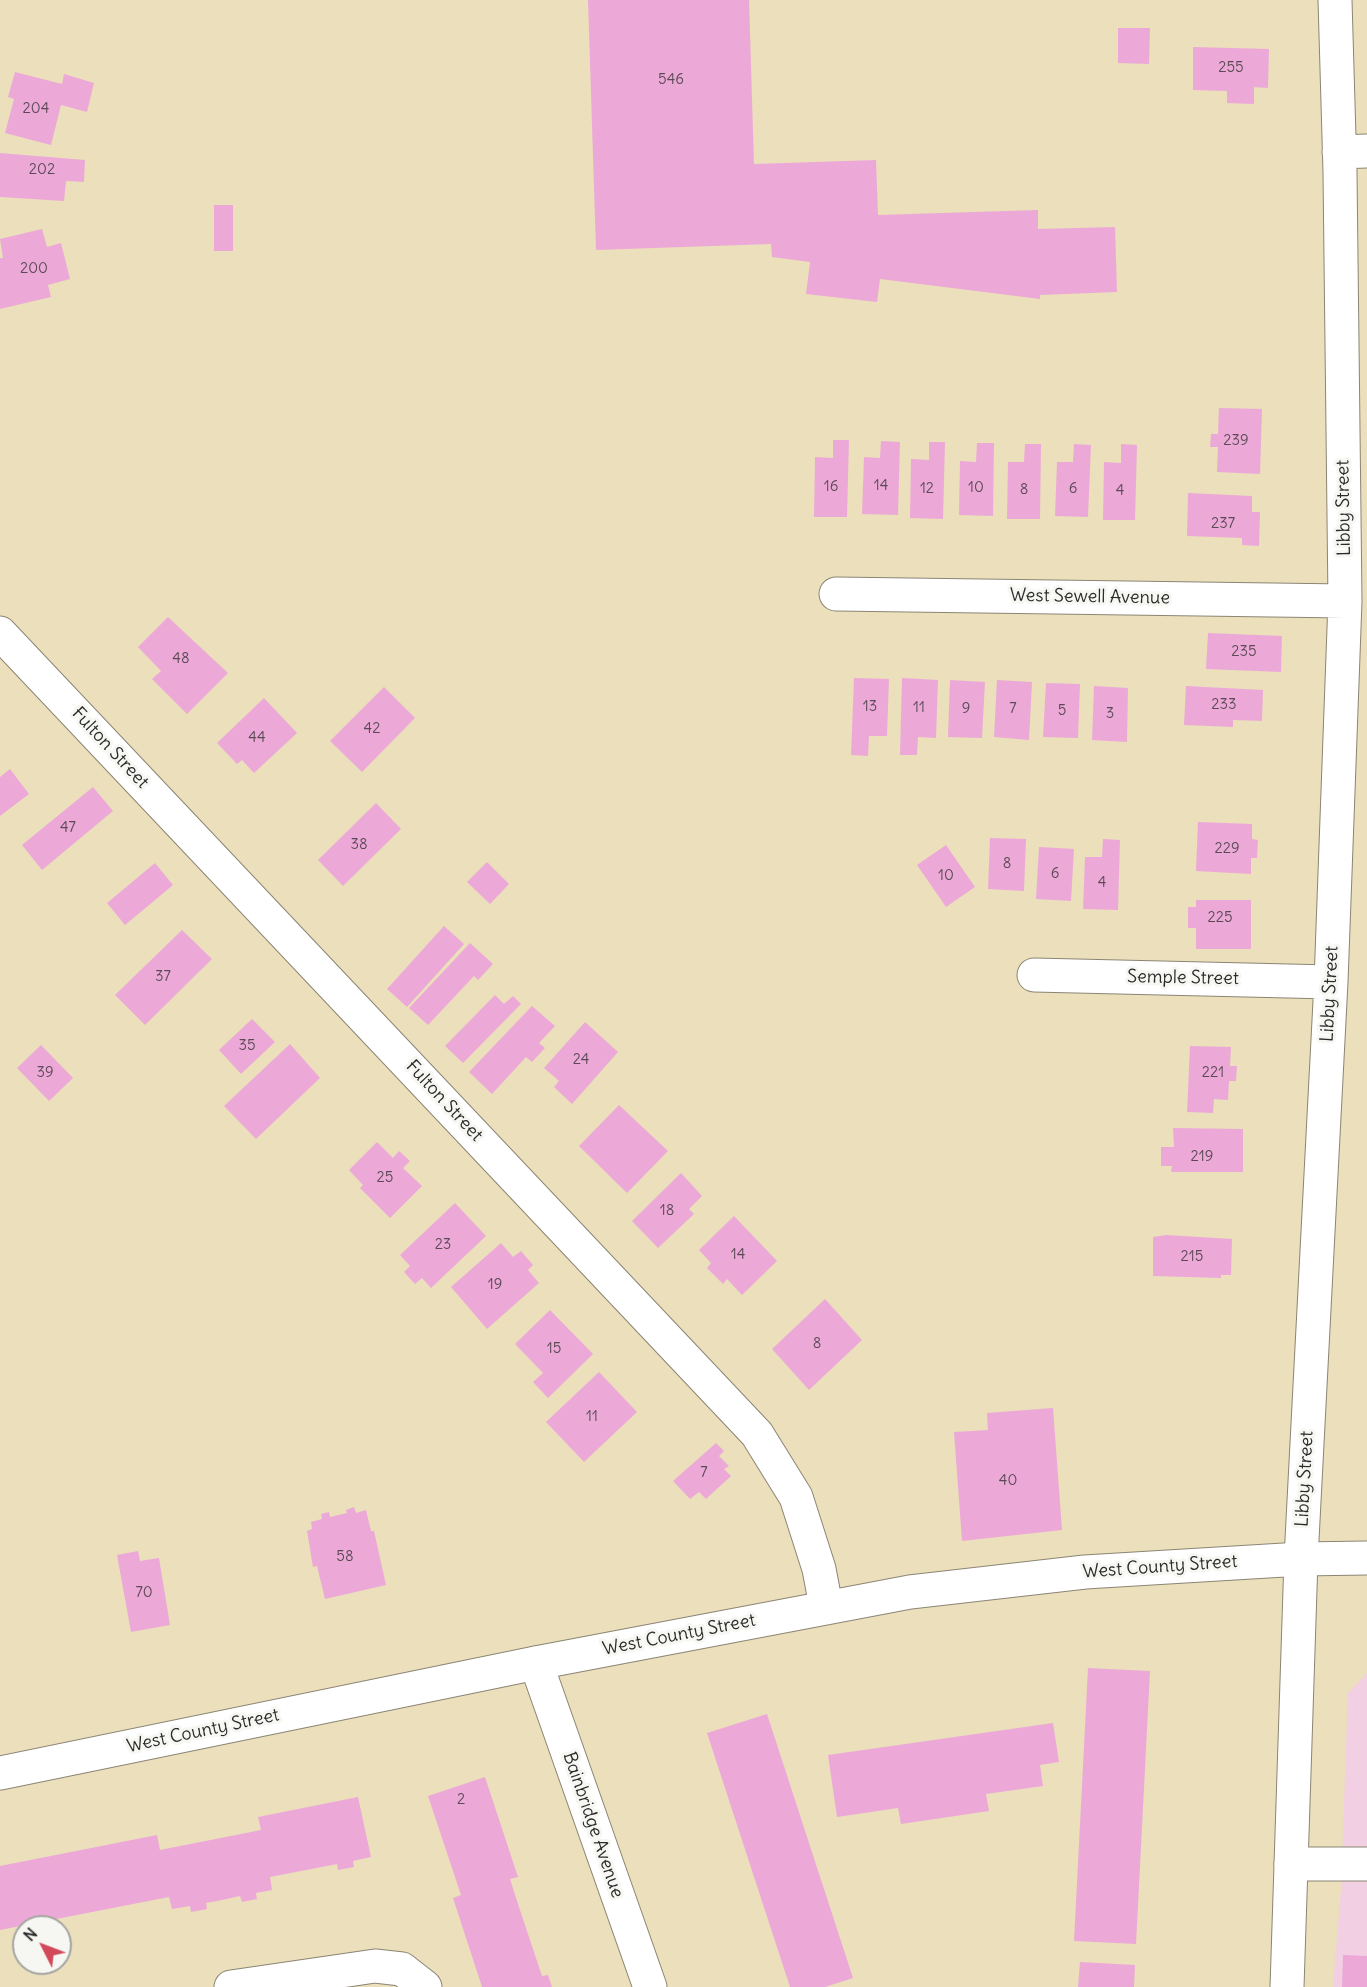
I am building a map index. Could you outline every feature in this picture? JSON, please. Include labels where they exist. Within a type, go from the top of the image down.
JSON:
[{"type":"street","name":"Libby Street","points":[[1287,1987],[1301,1559],[1331,982],[1345,601],[1353,151],[1335,0]]},
{"type":"street","name":"West Sewell Avenue","points":[[836,594],[1345,601]]},
{"type":"street","name":"Fulton Street","points":[[0,633],[758,1434],[796,1497],[819,1569],[826,1606]]},
{"type":"street","name":"Semple Street","points":[[1034,975],[1331,982]]},
{"type":"street","name":"West County Street","points":[[0,1773],[536,1663],[826,1606],[910,1592],[1074,1573],[1301,1559],[1367,1558]]},
{"type":"street","name":"Bainbridge Avenue","points":[[536,1663],[650,1987]]},
{"type":"street","points":[[1291,1864],[1367,1864]]},
{"type":"street","points":[[231,1987],[382,1966],[402,1969],[425,1987]]},
{"type":"shaded area","points":[[1367,1673],[1367,1987],[1333,1987],[1341,1889],[1348,1693]]},
{"type":"building","points":[[588,0],[749,0],[754,164],[876,160],[878,215],[1038,210],[1038,229],[1115,227],[1117,292],[1040,295],[1040,299],[880,279],[877,302],[806,294],[810,262],[772,257],[771,244],[596,250]]},
{"type":"building","points":[[1118,28],[1150,28],[1149,64],[1118,63]]},
{"type":"building","points":[[1193,47],[1269,49],[1268,88],[1254,87],[1254,104],[1227,103],[1227,91],[1193,90]]},
{"type":"building","points":[[15,72],[62,84],[64,74],[94,83],[87,112],[61,105],[51,145],[5,133],[14,99],[8,97]]},
{"type":"building","points":[[0,153],[85,160],[84,182],[66,181],[64,201],[0,197]]},
{"type":"building","points":[[214,205],[233,205],[233,251],[214,251]]},
{"type":"building","points":[[42,229],[47,247],[61,243],[70,279],[48,285],[51,297],[0,309],[0,258],[3,258],[0,239]]},
{"type":"building","points":[[1219,408],[1262,409],[1260,474],[1217,472],[1218,447],[1210,447],[1211,434],[1218,434]]},
{"type":"building","points":[[833,440],[849,440],[847,517],[814,517],[815,457],[833,458]]},
{"type":"building","points":[[881,441],[900,442],[898,515],[862,514],[864,457],[880,458]]},
{"type":"building","points":[[929,442],[945,442],[943,519],[910,518],[911,459],[929,460]]},
{"type":"building","points":[[977,443],[994,443],[993,516],[959,515],[960,461],[976,462]]},
{"type":"building","points":[[1025,444],[1041,444],[1040,519],[1007,519],[1008,462],[1024,462]]},
{"type":"building","points":[[1074,444],[1091,445],[1088,517],[1055,516],[1057,462],[1073,462]]},
{"type":"building","points":[[1121,444],[1137,445],[1135,520],[1103,520],[1104,462],[1121,463]]},
{"type":"building","points":[[1188,493],[1252,496],[1252,512],[1260,512],[1259,546],[1242,545],[1242,538],[1187,536]]},
{"type":"building","points":[[168,617],[228,673],[187,714],[152,679],[161,671],[138,647]]},
{"type":"building","points":[[1208,633],[1282,636],[1281,672],[1206,669]]},
{"type":"building","points":[[854,678],[889,679],[887,736],[869,736],[868,756],[851,755]]},
{"type":"building","points":[[902,678],[938,680],[936,738],[918,737],[917,755],[900,755]]},
{"type":"building","points":[[950,680],[985,682],[982,738],[948,737]]},
{"type":"building","points":[[997,680],[1032,682],[1029,740],[994,737]]},
{"type":"building","points":[[1046,683],[1080,684],[1078,738],[1043,737]]},
{"type":"building","points":[[1094,686],[1128,688],[1127,742],[1092,740]]},
{"type":"building","points":[[1186,686],[1263,690],[1262,721],[1233,720],[1233,727],[1184,725]]},
{"type":"building","points":[[384,687],[415,718],[362,772],[330,741]]},
{"type":"building","points":[[264,698],[297,733],[254,773],[242,760],[237,764],[217,743]]},
{"type":"building","points":[[10,769],[29,794],[0,816],[0,777]]},
{"type":"building","points":[[93,787],[113,811],[42,870],[22,845]]},
{"type":"building","points":[[376,803],[401,829],[343,886],[318,860]]},
{"type":"building","points":[[1198,822],[1252,824],[1252,839],[1258,840],[1257,858],[1251,858],[1251,874],[1196,871]]},
{"type":"building","points":[[990,838],[1026,839],[1024,891],[988,889]]},
{"type":"building","points":[[1103,839],[1120,840],[1118,910],[1083,909],[1085,857],[1102,857]]},
{"type":"building","points":[[946,845],[975,887],[946,907],[917,865]]},
{"type":"building","points":[[1039,847],[1074,849],[1071,901],[1036,899]]},
{"type":"building","points":[[487,862],[509,884],[490,904],[467,882]]},
{"type":"building","points":[[155,863],[173,885],[125,925],[107,903]]},
{"type":"building","points":[[1196,900],[1251,900],[1251,949],[1196,949],[1196,928],[1188,928],[1188,907],[1196,907]]},
{"type":"building","points":[[444,926],[464,944],[407,1007],[387,989]]},
{"type":"building","points":[[182,930],[212,959],[145,1025],[115,995]]},
{"type":"building","points":[[470,943],[493,964],[478,980],[474,976],[428,1025],[409,1008]]},
{"type":"building","points":[[495,995],[504,1004],[513,996],[521,1004],[463,1063],[445,1046]]},
{"type":"building","points":[[532,1006],[555,1026],[539,1043],[545,1048],[532,1062],[526,1057],[492,1094],[469,1072]]},
{"type":"building","points":[[252,1019],[275,1042],[241,1074],[219,1050]]},
{"type":"building","points":[[585,1022],[618,1052],[572,1104],[554,1087],[559,1081],[544,1068]]},
{"type":"building","points":[[290,1044],[320,1078],[256,1139],[224,1106]]},
{"type":"building","points":[[41,1045],[73,1078],[49,1101],[17,1068]]},
{"type":"building","points":[[1190,1046],[1231,1047],[1230,1066],[1237,1066],[1236,1081],[1229,1081],[1228,1100],[1214,1099],[1213,1113],[1187,1112]]},
{"type":"building","points":[[619,1105],[668,1151],[627,1193],[579,1146]]},
{"type":"building","points":[[1173,1128],[1243,1129],[1243,1172],[1171,1172],[1172,1166],[1161,1166],[1161,1147],[1174,1147]]},
{"type":"building","points":[[377,1142],[393,1158],[399,1151],[410,1161],[403,1168],[422,1186],[390,1218],[360,1188],[363,1185],[349,1170]]},
{"type":"building","points":[[681,1173],[702,1196],[689,1209],[694,1214],[658,1248],[632,1221]]},
{"type":"building","points":[[455,1203],[486,1236],[431,1288],[422,1278],[415,1284],[404,1272],[410,1266],[400,1255]]},
{"type":"building","points":[[734,1216],[777,1261],[742,1295],[727,1279],[723,1284],[707,1268],[711,1263],[699,1250]]},
{"type":"building","points":[[1166,1235],[1232,1239],[1231,1275],[1221,1275],[1221,1278],[1153,1276],[1153,1237]]},
{"type":"building","points":[[501,1243],[513,1257],[521,1251],[533,1265],[528,1270],[539,1283],[487,1329],[451,1287]]},
{"type":"building","points":[[825,1299],[862,1340],[809,1390],[772,1349]]},
{"type":"building","points":[[550,1310],[593,1354],[548,1398],[533,1382],[543,1373],[515,1344]]},
{"type":"building","points":[[599,1372],[637,1412],[584,1462],[546,1422]]},
{"type":"building","points":[[1053,1408],[1062,1530],[962,1541],[954,1432],[988,1430],[987,1413]]},
{"type":"building","points":[[716,1443],[724,1451],[719,1456],[729,1466],[724,1469],[731,1476],[706,1499],[699,1492],[690,1499],[673,1481]]},
{"type":"building","points":[[354,1507],[356,1513],[366,1510],[371,1531],[374,1531],[386,1585],[325,1599],[317,1566],[313,1567],[307,1531],[312,1529],[311,1522],[322,1519],[321,1514],[329,1512],[330,1517],[347,1513],[346,1510]]},
{"type":"building","points":[[138,1551],[140,1561],[159,1558],[170,1625],[131,1632],[117,1555]]},
{"type":"building","points":[[1088,1668],[1150,1671],[1136,1944],[1074,1941]]},
{"type":"building","points":[[767,1714],[853,1978],[825,1987],[790,1987],[707,1733]]},
{"type":"building","points":[[1053,1723],[1059,1762],[1040,1765],[1043,1786],[986,1794],[989,1811],[901,1824],[898,1808],[837,1817],[828,1755]]},
{"type":"building","points":[[485,1777],[518,1877],[510,1879],[542,1976],[548,1975],[552,1987],[482,1987],[453,1898],[461,1895],[428,1796]]},
{"type":"building","points":[[358,1797],[371,1857],[353,1861],[354,1867],[338,1870],[337,1864],[270,1877],[272,1890],[256,1893],[257,1899],[242,1902],[240,1896],[206,1903],[207,1909],[191,1912],[190,1906],[172,1909],[169,1897],[72,1916],[12,1915],[12,1928],[0,1930],[0,1866],[157,1835],[160,1850],[261,1830],[258,1817]]},
{"type":"building","points":[[1343,1955],[1367,1956],[1367,1987],[1342,1987]]},
{"type":"building","points":[[1080,1962],[1135,1965],[1134,1987],[1078,1987]]}]
